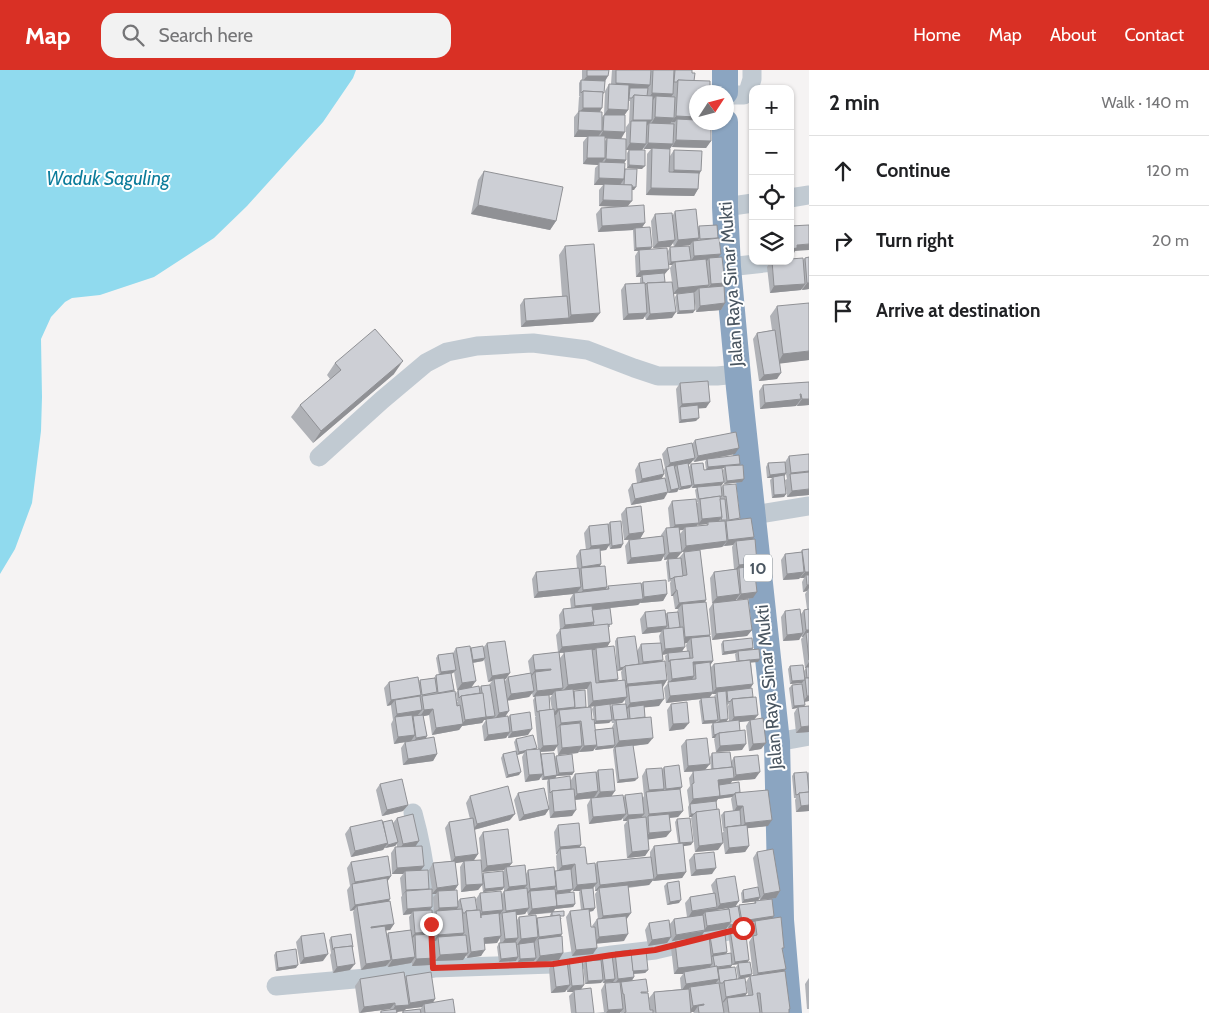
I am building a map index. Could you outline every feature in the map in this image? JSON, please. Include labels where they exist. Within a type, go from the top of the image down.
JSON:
[{"type":"highway","points":[[725,70],[726,85]]},
{"type":"highway","name":"Jalan Raya Sinar Mukti","points":[[725,130],[725,207],[728,267],[776,742],[781,920],[788,1013]]},
{"type":"street","points":[[734,94],[748,92],[752,79],[752,70]]},
{"type":"street","points":[[794,197],[809,195]]},
{"type":"street","points":[[725,207],[749,204]]},
{"type":"street","points":[[728,267],[749,265]]},
{"type":"street","points":[[319,457],[426,363],[447,352],[477,346],[533,343],[587,350],[658,376],[738,374]]},
{"type":"street","points":[[753,515],[809,506]]},
{"type":"street","points":[[776,742],[809,736]]},
{"type":"street","points":[[413,813],[419,835],[428,896],[433,968]]},
{"type":"street","points":[[276,986],[366,978],[433,968],[553,964],[655,950],[724,932],[781,920]]},
{"type":"water","name":"Waduk Saguling","points":[[0,70],[356,70],[353,78],[323,122],[247,206],[214,238],[154,277],[100,295],[72,298],[65,302],[51,317],[41,339],[41,431],[32,503],[15,549],[0,574]]},
{"type":"building","points":[[587,70],[609,70],[608,76],[587,76]]},
{"type":"building","points":[[616,70],[651,70],[650,85],[616,83]]},
{"type":"building","points":[[653,70],[674,70],[673,94],[652,93]]},
{"type":"building","points":[[675,70],[692,70],[692,73],[695,73],[694,81],[678,80],[674,82]]},
{"type":"building","points":[[581,80],[605,81],[604,93],[583,91],[581,93]]},
{"type":"building","points":[[678,80],[710,81],[710,85],[689,85],[689,117],[676,116]]},
{"type":"building","points":[[609,84],[629,85],[628,110],[608,109]]},
{"type":"building","points":[[630,88],[648,88],[647,96],[634,95],[632,98],[629,98]]},
{"type":"building","points":[[583,91],[603,92],[602,108],[583,108]]},
{"type":"building","points":[[634,95],[653,96],[652,120],[633,120]]},
{"type":"building","points":[[656,96],[675,97],[674,118],[655,117]]},
{"type":"building","points":[[579,111],[602,112],[602,131],[578,130]]},
{"type":"building","points":[[604,115],[625,115],[625,132],[603,131]]},
{"type":"building","points":[[677,119],[689,120],[689,130],[711,130],[711,141],[676,140]]},
{"type":"building","points":[[631,121],[647,121],[646,144],[630,143]]},
{"type":"building","points":[[649,123],[674,124],[673,144],[648,143]]},
{"type":"building","points":[[588,136],[605,136],[605,158],[587,158]]},
{"type":"building","points":[[607,138],[626,139],[626,160],[606,159]]},
{"type":"building","points":[[652,148],[670,149],[669,172],[699,173],[698,189],[651,188]]},
{"type":"building","points":[[629,150],[645,150],[645,166],[629,165]]},
{"type":"building","points":[[674,150],[702,151],[701,171],[674,170]]},
{"type":"building","points":[[599,162],[625,163],[624,179],[599,178]]},
{"type":"building","points":[[625,169],[637,169],[636,187],[624,185]]},
{"type":"building","points":[[484,171],[563,187],[556,221],[478,205]]},
{"type":"building","points":[[604,184],[632,185],[632,201],[603,200]]},
{"type":"building","points":[[644,205],[645,223],[602,226],[601,208]]},
{"type":"building","points":[[696,209],[699,238],[678,240],[675,211]]},
{"type":"building","points":[[672,213],[675,240],[658,242],[655,214]]},
{"type":"building","points":[[717,225],[718,238],[700,239],[699,226]]},
{"type":"building","points":[[809,225],[809,244],[797,245],[797,248],[794,248],[794,226]]},
{"type":"building","points":[[650,227],[652,247],[636,248],[635,228]]},
{"type":"building","points":[[719,238],[721,254],[694,256],[693,241]]},
{"type":"building","points":[[594,244],[600,313],[571,315],[565,246]]},
{"type":"building","points":[[689,246],[691,260],[671,262],[670,247]]},
{"type":"building","points":[[667,248],[669,269],[640,271],[639,250]]},
{"type":"building","points":[[722,257],[725,283],[711,284],[709,258]]},
{"type":"building","points":[[809,257],[809,283],[807,283],[805,258]]},
{"type":"building","points":[[803,258],[805,284],[774,286],[772,265],[794,265],[794,259]]},
{"type":"building","points":[[706,259],[709,285],[678,288],[675,262]]},
{"type":"building","points":[[664,273],[665,282],[647,283],[645,285],[643,283],[642,275]]},
{"type":"building","points":[[672,282],[676,312],[650,314],[647,283]]},
{"type":"building","points":[[645,283],[647,313],[628,314],[625,284]]},
{"type":"building","points":[[724,286],[725,303],[700,306],[699,288]]},
{"type":"building","points":[[694,292],[695,310],[679,311],[677,294]]},
{"type":"building","points":[[567,296],[569,318],[526,321],[524,299]]},
{"type":"building","points":[[809,303],[809,351],[783,354],[777,306]]},
{"type":"building","points":[[375,329],[403,361],[321,431],[300,405],[341,370],[335,363]]},
{"type":"building","points":[[775,330],[781,373],[764,375],[757,333]]},
{"type":"building","points":[[708,381],[710,402],[682,404],[680,383]]},
{"type":"building","points":[[809,382],[809,399],[802,399],[800,394],[801,399],[765,403],[763,385]]},
{"type":"building","points":[[698,405],[699,418],[681,420],[680,407]]},
{"type":"building","points":[[736,432],[739,448],[698,456],[695,440]]},
{"type":"building","points":[[692,443],[695,458],[670,463],[667,448]]},
{"type":"building","points":[[809,454],[809,471],[791,473],[789,456]]},
{"type":"building","points":[[739,455],[740,464],[708,467],[707,459]]},
{"type":"building","points":[[661,459],[664,474],[642,479],[639,463]]},
{"type":"building","points":[[785,462],[786,473],[770,475],[768,463]]},
{"type":"building","points":[[688,463],[692,485],[681,487],[677,465]]},
{"type":"building","points":[[703,463],[704,470],[722,468],[724,482],[694,485],[691,464]]},
{"type":"building","points":[[674,465],[679,488],[671,490],[666,467]]},
{"type":"building","points":[[743,465],[744,479],[727,481],[725,466]]},
{"type":"building","points":[[809,472],[809,489],[792,491],[790,474]]},
{"type":"building","points":[[784,475],[786,494],[774,495],[773,477]]},
{"type":"building","points":[[665,478],[668,492],[635,499],[632,484]]},
{"type":"building","points":[[736,484],[740,518],[729,520],[723,485]]},
{"type":"building","points":[[721,485],[722,496],[699,499],[697,487]]},
{"type":"building","points":[[720,496],[722,517],[702,519],[700,499]]},
{"type":"building","points":[[696,499],[699,523],[675,525],[672,501]]},
{"type":"building","points":[[720,499],[725,499],[727,520],[721,520]]},
{"type":"building","points":[[641,506],[644,532],[629,534],[626,508]]},
{"type":"building","points":[[751,518],[754,537],[728,540],[726,521]]},
{"type":"building","points":[[621,521],[623,544],[612,546],[610,522]]},
{"type":"building","points":[[725,521],[727,541],[686,546],[685,527],[708,525],[708,522]]},
{"type":"building","points":[[608,524],[610,544],[591,546],[589,526]]},
{"type":"building","points":[[679,527],[682,552],[669,553],[666,528]]},
{"type":"building","points":[[663,536],[665,554],[631,558],[629,540]]},
{"type":"building","points":[[755,539],[757,563],[739,565],[736,541]]},
{"type":"building","points":[[600,548],[601,564],[582,567],[580,550]]},
{"type":"building","points":[[809,549],[809,572],[805,572],[802,550]]},
{"type":"building","points":[[700,550],[706,600],[679,603],[674,577],[687,575],[684,552]]},
{"type":"building","points":[[802,552],[804,572],[787,574],[785,554]]},
{"type":"building","points":[[681,558],[683,576],[670,579],[668,559]]},
{"type":"building","points":[[605,566],[607,587],[583,590],[581,568]]},
{"type":"building","points":[[754,566],[757,592],[741,594],[739,568]]},
{"type":"building","points":[[579,568],[581,587],[538,592],[536,572]]},
{"type":"building","points":[[737,569],[740,594],[717,597],[714,572]]},
{"type":"building","points":[[806,575],[809,575],[809,585],[807,585]]},
{"type":"building","points":[[666,580],[667,594],[644,597],[643,582]]},
{"type":"building","points":[[641,583],[643,599],[575,606],[574,593],[609,589],[608,586]]},
{"type":"building","points":[[748,599],[752,630],[716,634],[713,603]]},
{"type":"building","points":[[706,602],[710,635],[685,637],[682,604]]},
{"type":"building","points":[[592,606],[594,622],[565,625],[563,609]]},
{"type":"building","points":[[610,608],[612,624],[593,626],[592,610]]},
{"type":"building","points":[[800,609],[803,633],[787,635],[785,611]]},
{"type":"building","points":[[809,609],[809,630],[806,630],[804,610]]},
{"type":"building","points":[[665,610],[667,626],[647,628],[645,612]]},
{"type":"building","points":[[678,612],[680,627],[669,629],[667,613]]},
{"type":"building","points":[[608,624],[610,642],[562,647],[560,629]]},
{"type":"building","points":[[683,627],[685,647],[665,649],[663,629]]},
{"type":"building","points":[[809,632],[809,660],[806,633]]},
{"type":"building","points":[[635,636],[639,664],[620,668],[617,638]]},
{"type":"building","points":[[710,636],[713,661],[693,662],[694,676],[672,679],[670,660],[693,658],[691,638]]},
{"type":"building","points":[[752,638],[753,648],[724,652],[723,641]]},
{"type":"building","points":[[505,641],[510,673],[492,676],[487,643]]},
{"type":"building","points":[[661,643],[663,660],[643,662],[641,644]]},
{"type":"building","points":[[470,646],[476,681],[462,683],[456,648]]},
{"type":"building","points":[[483,646],[485,658],[473,660],[471,648]]},
{"type":"building","points":[[614,646],[618,679],[599,681],[596,648]]},
{"type":"building","points":[[592,649],[596,683],[625,680],[627,697],[593,701],[591,682],[568,685],[564,652]]},
{"type":"building","points":[[759,649],[760,659],[739,661],[738,651]]},
{"type":"building","points":[[689,651],[690,658],[670,660],[669,662],[668,653]]},
{"type":"building","points":[[559,652],[563,688],[537,691],[535,672],[551,669],[535,670],[533,655]]},
{"type":"building","points":[[453,653],[456,670],[441,672],[438,655]]},
{"type":"building","points":[[750,660],[753,684],[716,688],[714,664]]},
{"type":"building","points":[[665,661],[667,680],[627,684],[625,666]]},
{"type":"building","points":[[710,662],[713,692],[670,696],[668,682],[696,679],[695,664]]},
{"type":"building","points":[[803,665],[805,680],[792,681],[790,666]]},
{"type":"building","points":[[806,667],[809,667],[809,678],[807,678]]},
{"type":"building","points":[[451,673],[454,690],[438,693],[436,675]]},
{"type":"building","points":[[531,673],[534,691],[511,694],[508,677]]},
{"type":"building","points":[[418,677],[421,695],[391,700],[389,682]]},
{"type":"building","points":[[435,678],[437,692],[422,695],[420,680]]},
{"type":"building","points":[[504,678],[509,711],[499,713],[494,679]]},
{"type":"building","points":[[805,678],[809,678],[809,696],[807,696]]},
{"type":"building","points":[[662,683],[664,699],[630,703],[628,686]]},
{"type":"building","points":[[802,684],[805,705],[794,706],[792,685]]},
{"type":"building","points":[[490,685],[495,716],[486,717],[481,686]]},
{"type":"building","points":[[479,686],[480,693],[459,698],[458,690]]},
{"type":"building","points":[[752,688],[753,697],[732,699],[728,702],[727,691]]},
{"type":"building","points":[[573,689],[575,707],[557,709],[555,691]]},
{"type":"building","points":[[585,690],[586,707],[574,708],[574,691]]},
{"type":"building","points":[[455,691],[457,706],[460,705],[463,724],[436,728],[433,709],[424,710],[422,696]]},
{"type":"building","points":[[726,691],[728,719],[720,720],[717,692]]},
{"type":"building","points":[[483,693],[486,717],[465,720],[461,696]]},
{"type":"building","points":[[549,695],[550,710],[537,712],[535,696]]},
{"type":"building","points":[[420,696],[422,710],[397,714],[395,700]]},
{"type":"building","points":[[715,697],[718,720],[704,721],[701,698]]},
{"type":"building","points":[[756,697],[758,715],[734,717],[732,699]]},
{"type":"building","points":[[687,702],[689,723],[673,724],[671,704]]},
{"type":"building","points":[[610,704],[612,720],[596,721],[595,706]]},
{"type":"building","points":[[626,704],[628,719],[614,720],[612,705]]},
{"type":"building","points":[[644,705],[645,717],[630,719],[629,707]]},
{"type":"building","points":[[809,706],[809,726],[801,727],[798,707]]},
{"type":"building","points":[[591,707],[597,745],[584,746],[581,721],[561,723],[559,710]]},
{"type":"building","points":[[554,709],[558,745],[543,746],[539,711]]},
{"type":"building","points":[[530,712],[532,729],[512,732],[510,715]]},
{"type":"building","points":[[412,715],[415,735],[398,737],[395,717]]},
{"type":"building","points":[[423,715],[427,736],[416,738],[413,716]]},
{"type":"building","points":[[508,716],[510,732],[488,735],[486,719]]},
{"type":"building","points":[[651,717],[653,738],[619,741],[616,720]]},
{"type":"building","points":[[763,718],[766,743],[753,744],[750,720]]},
{"type":"building","points":[[739,720],[740,731],[714,735],[713,723]]},
{"type":"building","points":[[580,723],[582,746],[562,748],[560,725]]},
{"type":"building","points":[[613,728],[615,745],[597,747],[595,730]]},
{"type":"building","points":[[745,730],[746,744],[720,746],[719,733]]},
{"type":"building","points":[[533,735],[537,748],[519,752],[516,739]]},
{"type":"building","points":[[434,737],[437,754],[408,759],[405,742]]},
{"type":"building","points":[[707,738],[710,764],[688,766],[686,740]]},
{"type":"building","points":[[633,745],[638,778],[619,780],[615,747]]},
{"type":"building","points":[[540,749],[543,774],[529,775],[526,750]]},
{"type":"building","points":[[516,751],[521,772],[508,775],[503,754]]},
{"type":"building","points":[[730,752],[732,767],[713,769],[712,753]]},
{"type":"building","points":[[554,753],[557,775],[544,777],[541,754]]},
{"type":"building","points":[[572,754],[574,772],[559,773],[556,756]]},
{"type":"building","points":[[758,755],[760,772],[736,775],[734,757]]},
{"type":"building","points":[[679,765],[682,787],[666,789],[664,767]]},
{"type":"building","points":[[733,767],[734,778],[718,780],[720,796],[693,799],[693,771]]},
{"type":"building","points":[[662,768],[664,789],[649,790],[646,769]]},
{"type":"building","points":[[613,769],[615,791],[600,792],[598,770]]},
{"type":"building","points":[[596,772],[598,791],[577,794],[575,774]]},
{"type":"building","points":[[807,772],[809,792],[796,795],[794,773]]},
{"type":"building","points":[[570,776],[571,789],[552,791],[550,793],[549,779]]},
{"type":"building","points":[[402,779],[408,805],[387,810],[380,784]]},
{"type":"building","points":[[739,782],[740,792],[720,796],[719,785]]},
{"type":"building","points":[[508,786],[515,814],[477,824],[470,796]]},
{"type":"building","points":[[544,788],[549,809],[524,815],[518,793]]},
{"type":"building","points":[[574,789],[576,810],[554,812],[552,791]]},
{"type":"building","points":[[680,789],[683,811],[649,814],[646,792]]},
{"type":"building","points":[[768,790],[772,820],[745,823],[743,806],[737,806],[735,793]]},
{"type":"building","points":[[809,792],[809,805],[801,806],[799,793]]},
{"type":"building","points":[[642,793],[644,814],[628,815],[625,795]]},
{"type":"building","points":[[623,795],[626,814],[593,817],[591,798]]},
{"type":"building","points":[[716,801],[717,810],[691,814],[690,804]]},
{"type":"building","points":[[719,809],[723,843],[699,846],[696,812]]},
{"type":"building","points":[[740,810],[741,825],[725,828],[724,812]]},
{"type":"building","points":[[413,814],[419,841],[403,844],[397,818]]},
{"type":"building","points":[[669,814],[671,831],[649,833],[648,816]]},
{"type":"building","points":[[646,817],[649,850],[632,852],[628,819]]},
{"type":"building","points":[[473,818],[478,854],[455,857],[449,822]]},
{"type":"building","points":[[690,818],[693,842],[680,843],[677,819]]},
{"type":"building","points":[[382,820],[388,843],[355,851],[350,827]]},
{"type":"building","points":[[392,820],[398,842],[388,845],[383,822]]},
{"type":"building","points":[[579,823],[581,845],[560,847],[558,825]]},
{"type":"building","points":[[747,825],[749,846],[729,848],[727,827]]},
{"type":"building","points":[[508,829],[512,863],[487,866],[483,832]]},
{"type":"building","points":[[683,843],[686,872],[657,875],[654,846]]},
{"type":"building","points":[[422,846],[424,866],[397,868],[395,847]]},
{"type":"building","points":[[585,847],[587,864],[595,863],[597,883],[577,885],[575,864],[562,866],[560,849]]},
{"type":"building","points":[[773,849],[780,891],[764,894],[757,852]]},
{"type":"building","points":[[714,852],[716,868],[696,870],[694,854]]},
{"type":"building","points":[[388,856],[391,876],[355,882],[351,862]]},
{"type":"building","points":[[651,857],[654,879],[600,885],[597,862]]},
{"type":"building","points":[[481,860],[483,884],[466,885],[464,861]]},
{"type":"building","points":[[455,861],[458,885],[437,888],[433,863]]},
{"type":"building","points":[[525,865],[527,885],[509,887],[506,867]]},
{"type":"building","points":[[554,867],[556,886],[530,889],[528,870]]},
{"type":"building","points":[[571,869],[573,889],[557,891],[555,871]]},
{"type":"building","points":[[428,870],[429,889],[406,890],[405,871]]},
{"type":"building","points":[[503,871],[504,887],[485,889],[483,873]]},
{"type":"building","points":[[735,876],[739,901],[720,904],[716,879]]},
{"type":"building","points":[[387,878],[390,899],[355,905],[352,884]]},
{"type":"building","points":[[679,881],[681,900],[670,902],[667,883]]},
{"type":"building","points":[[628,885],[631,913],[603,916],[599,888]]},
{"type":"building","points":[[758,887],[760,897],[744,900],[743,890]]},
{"type":"building","points":[[527,888],[529,908],[506,911],[504,891]]},
{"type":"building","points":[[593,888],[595,908],[584,909],[581,889]]},
{"type":"building","points":[[432,889],[432,907],[407,909],[406,891]]},
{"type":"building","points":[[555,889],[557,906],[532,909],[530,891]]},
{"type":"building","points":[[457,890],[458,907],[439,908],[438,891]]},
{"type":"building","points":[[501,891],[503,910],[482,912],[480,893]]},
{"type":"building","points":[[574,892],[575,904],[557,906],[556,894]]},
{"type":"building","points":[[715,893],[717,907],[692,911],[690,897]]},
{"type":"building","points":[[475,897],[477,910],[463,913],[460,899]]},
{"type":"building","points":[[772,899],[774,916],[742,921],[739,905]]},
{"type":"building","points":[[390,901],[394,924],[371,928],[385,926],[391,960],[366,964],[357,906]]},
{"type":"building","points":[[738,906],[741,923],[730,925],[728,908]]},
{"type":"building","points":[[462,909],[464,933],[438,935],[436,911]]},
{"type":"building","points":[[589,909],[591,927],[595,927],[597,948],[576,950],[570,911]]},
{"type":"building","points":[[729,909],[731,922],[707,926],[705,912]]},
{"type":"building","points":[[432,910],[433,932],[415,933],[413,911]]},
{"type":"building","points":[[480,910],[481,918],[481,915],[499,913],[501,936],[484,938],[485,950],[471,952],[466,911]]},
{"type":"building","points":[[516,911],[518,938],[505,939],[502,913]]},
{"type":"building","points":[[564,911],[564,916],[552,916],[552,912]]},
{"type":"building","points":[[536,915],[538,937],[521,939],[519,917]]},
{"type":"building","points":[[560,915],[562,934],[539,937],[537,918]]},
{"type":"building","points":[[703,915],[705,930],[676,935],[674,919]]},
{"type":"building","points":[[626,916],[628,934],[599,937],[597,919]]},
{"type":"building","points":[[781,917],[784,948],[782,948],[786,969],[758,973],[753,936],[757,935],[755,921]]},
{"type":"building","points":[[669,920],[671,937],[652,940],[649,923]]},
{"type":"building","points":[[745,927],[749,960],[735,962],[730,929]]},
{"type":"building","points":[[411,930],[415,957],[392,960],[388,933]]},
{"type":"building","points":[[324,933],[328,954],[304,958],[301,936]]},
{"type":"building","points":[[351,934],[353,947],[334,948],[333,950],[331,937]]},
{"type":"building","points":[[433,934],[435,958],[416,959],[415,935]]},
{"type":"building","points":[[725,934],[727,952],[713,954],[710,936]]},
{"type":"building","points":[[466,935],[468,953],[440,955],[438,937]]},
{"type":"building","points":[[562,936],[563,953],[540,956],[538,939]]},
{"type":"building","points":[[709,936],[712,964],[678,968],[675,942]]},
{"type":"building","points":[[516,942],[518,957],[501,959],[499,943]]},
{"type":"building","points":[[534,942],[536,958],[520,959],[519,944]]},
{"type":"building","points":[[352,946],[355,964],[337,967],[334,948]]},
{"type":"building","points":[[296,949],[298,965],[278,968],[276,952]]},
{"type":"building","points":[[631,950],[634,977],[618,979],[615,952]]},
{"type":"building","points":[[646,951],[648,970],[633,971],[631,952]]},
{"type":"building","points":[[731,953],[732,965],[715,967],[713,956]]},
{"type":"building","points":[[612,955],[615,979],[605,980],[602,956]]},
{"type":"building","points":[[582,958],[584,985],[572,986],[569,959]]},
{"type":"building","points":[[601,960],[603,980],[588,981],[586,961]]},
{"type":"building","points":[[567,961],[570,985],[556,987],[553,963]]},
{"type":"building","points":[[750,962],[752,974],[740,976],[738,963]]},
{"type":"building","points":[[717,966],[719,979],[686,984],[684,972]]},
{"type":"building","points":[[735,967],[737,979],[720,983],[718,969]]},
{"type":"building","points":[[785,971],[789,1013],[762,1013],[760,993],[757,993],[760,1013],[729,1013],[727,998],[753,995],[750,976]]},
{"type":"building","points":[[404,972],[409,1005],[395,1006],[395,1003],[364,1007],[360,979]]},
{"type":"building","points":[[431,972],[435,999],[410,1003],[406,976]]},
{"type":"building","points":[[745,978],[747,993],[726,997],[724,981]]},
{"type":"building","points":[[646,979],[648,992],[641,993],[648,993],[650,1010],[653,1010],[653,1013],[624,1013],[626,1012],[621,982]]},
{"type":"building","points":[[620,982],[623,1009],[608,1010],[605,983]]},
{"type":"building","points":[[719,983],[724,1013],[699,1013],[698,1006],[704,1004],[693,1006],[690,987]]},
{"type":"building","points":[[591,988],[594,1013],[576,1013],[574,990]]},
{"type":"building","points":[[689,989],[691,1013],[656,1013],[654,992]]},
{"type":"building","points":[[453,999],[455,1013],[425,1013],[424,1004]]},
{"type":"building","points":[[396,1009],[397,1013],[381,1013],[381,1011]]},
{"type":"building","points":[[420,1009],[421,1013],[403,1013],[403,1011]]},
{"type":"route","points":[[431,924],[433,968],[553,964],[655,950],[743,928]]}]
